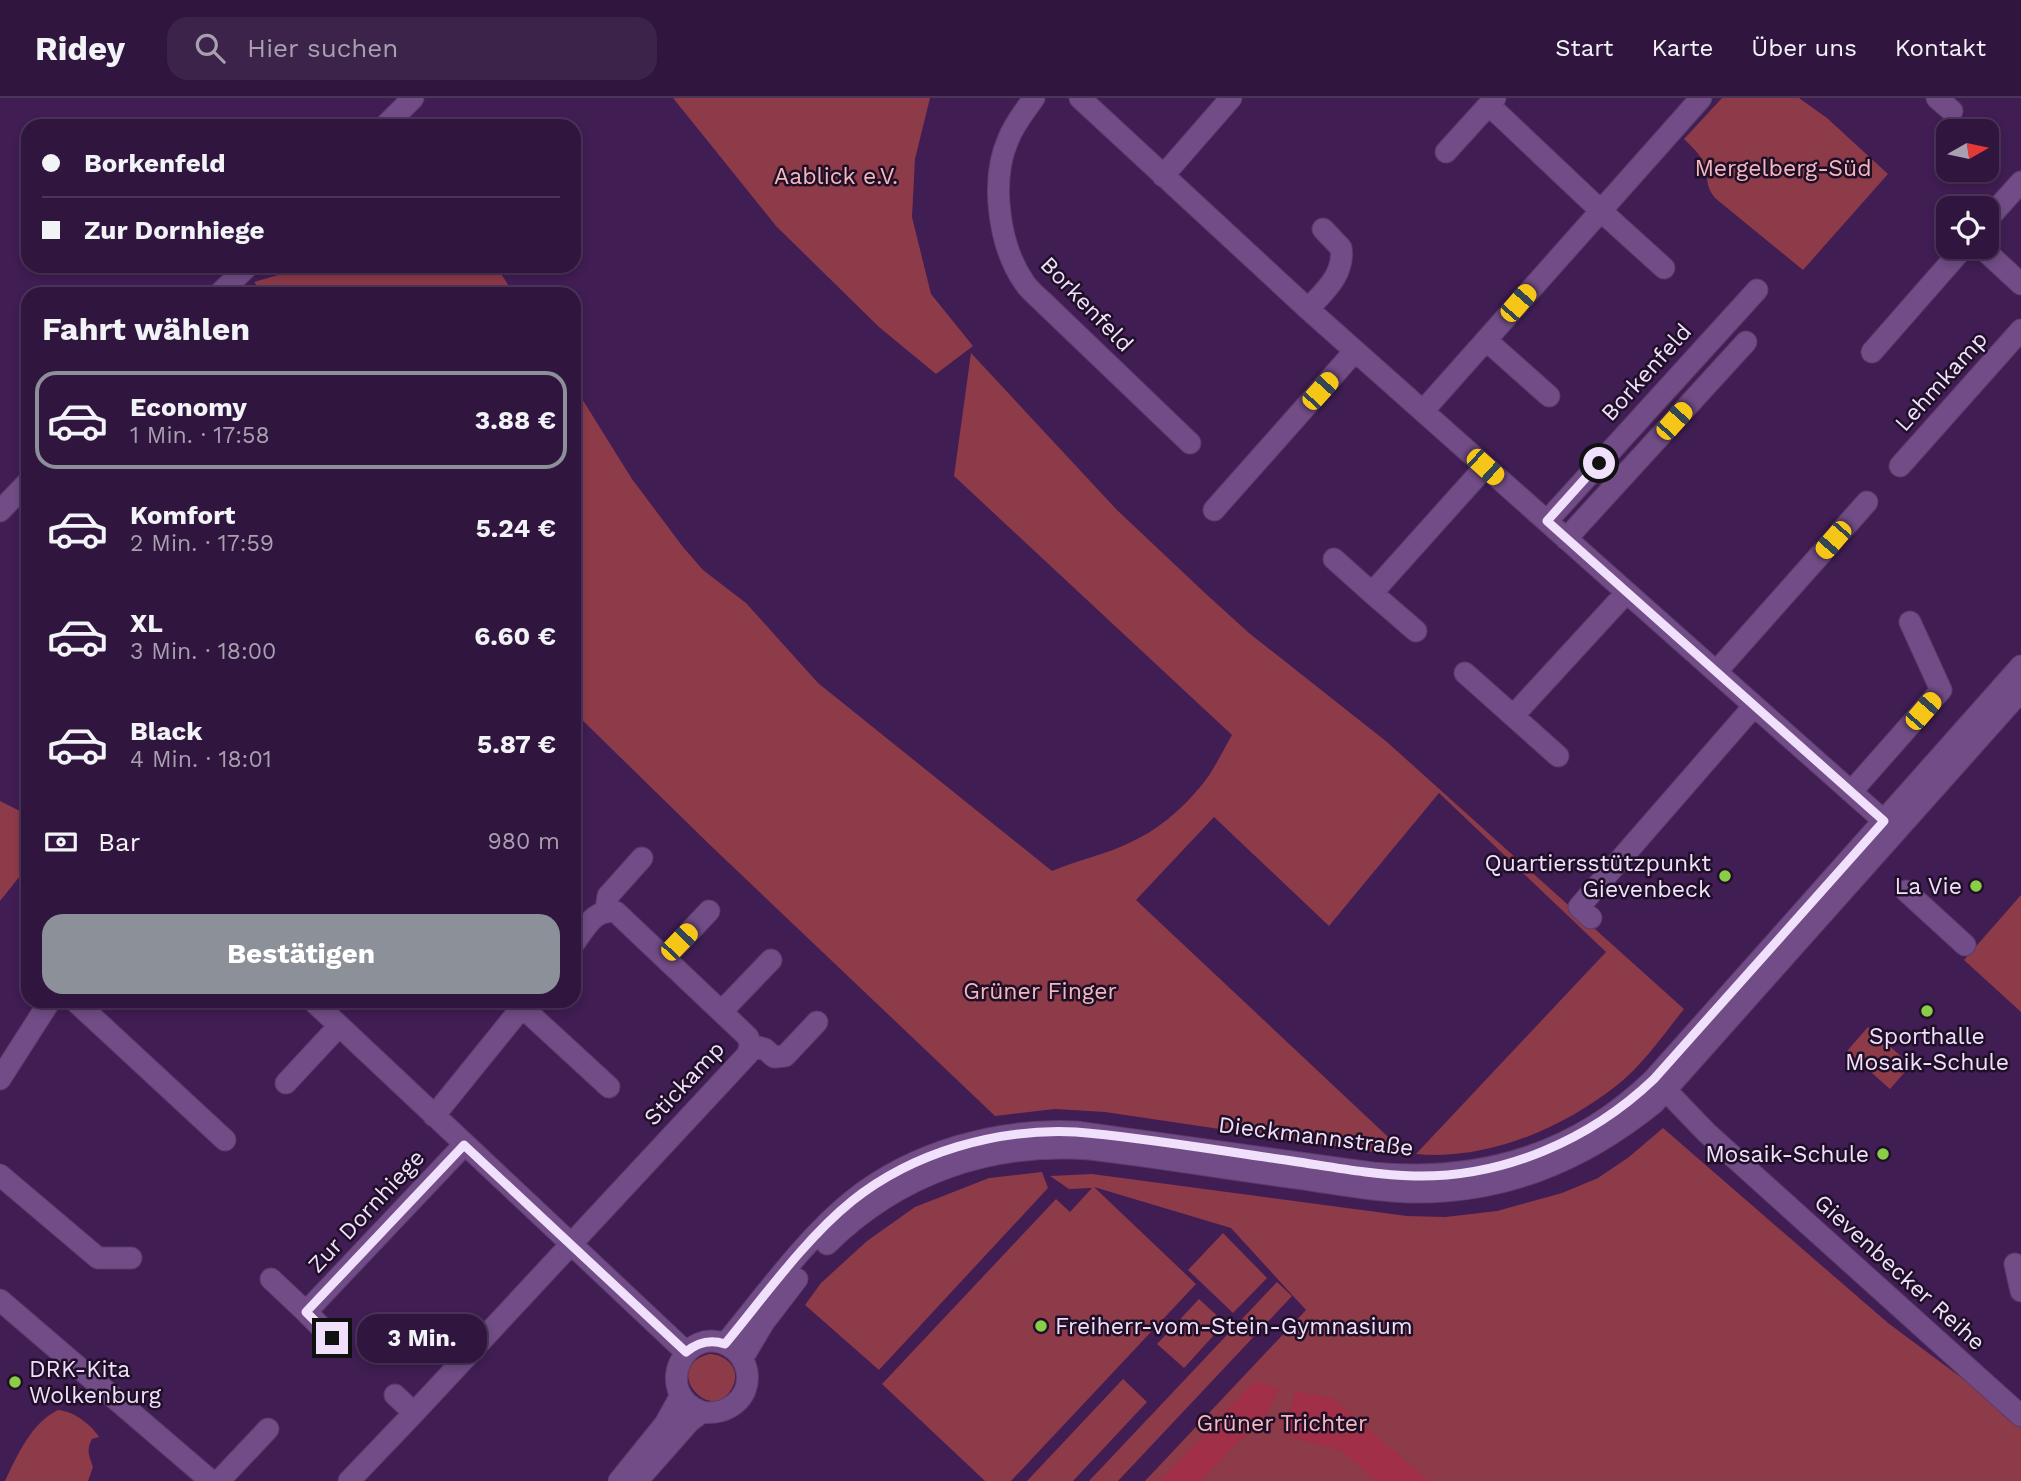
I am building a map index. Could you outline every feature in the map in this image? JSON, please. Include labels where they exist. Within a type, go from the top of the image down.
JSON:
[{"type":"street","points":[[392,119],[413,98]]},
{"type":"street","name":"Borkenfeld","points":[[1034,98],[1007,141],[1002,162],[998,191],[1001,223],[1011,256],[1024,282],[1043,302],[1190,443]]},
{"type":"street","points":[[1080,98],[1308,309],[1890,826]]},
{"type":"street","points":[[1163,176],[1231,98]]},
{"type":"street","points":[[1423,411],[1701,98]]},
{"type":"street","points":[[1446,152],[1492,102],[1600,211],[1664,268]]},
{"type":"street","points":[[1999,207],[2021,183]]},
{"type":"street","points":[[1308,309],[1337,275],[1341,264],[1341,248],[1323,229]]},
{"type":"street","points":[[1872,352],[1953,259]]},
{"type":"street","points":[[1994,259],[2021,284]]},
{"type":"street","points":[[226,287],[241,273]]},
{"type":"street","name":"Borkenfeld","points":[[1547,521],[1757,290]]},
{"type":"street","name":"Lehmkamp","points":[[1900,466],[2021,330]]},
{"type":"street","points":[[1486,340],[1549,396]]},
{"type":"street","points":[[1566,539],[1746,342]]},
{"type":"street","points":[[1214,510],[1355,351]]},
{"type":"street","points":[[1372,593],[1485,467]]},
{"type":"street","points":[[0,511],[21,489]]},
{"type":"street","points":[[1716,672],[1867,502]]},
{"type":"street","points":[[1334,559],[1416,631]]},
{"type":"street","points":[[1513,716],[1626,593]]},
{"type":"street","points":[[1851,792],[1941,690],[1910,622]]},
{"type":"street","name":"Dieckmannstraße","points":[[725,1344],[814,1238],[853,1200],[909,1166],[971,1143],[1018,1134],[1076,1132],[1372,1173],[1416,1176],[1454,1174],[1510,1163],[1560,1144],[1660,1085],[1890,826],[2021,666]]},
{"type":"street","points":[[1465,673],[1558,756]]},
{"type":"street","name":"Dieckmannstraße","points":[[1890,826],[2021,691]]},
{"type":"street","points":[[1580,908],[1754,706]]},
{"type":"street","points":[[581,934],[598,913],[606,910],[608,896],[642,858]]},
{"type":"street","points":[[1906,891],[1965,944]]},
{"type":"street","name":"Stickamp","points":[[570,1244],[748,1054],[750,1045],[748,1037],[722,1011],[616,912],[606,910]]},
{"type":"street","points":[[665,958],[709,911]]},
{"type":"street","points":[[722,1011],[771,960]]},
{"type":"street","points":[[0,1079],[46,1008]]},
{"type":"street","points":[[83,1008],[225,1140]]},
{"type":"street","points":[[320,1008],[686,1352]]},
{"type":"street","points":[[434,1116],[521,1008]]},
{"type":"street","points":[[528,1008],[609,1087]]},
{"type":"street","points":[[750,1045],[765,1049],[774,1057],[785,1056],[817,1022]]},
{"type":"street","points":[[286,1083],[339,1026]]},
{"type":"street","name":"Dieckmannstraße","points":[[742,1359],[770,1313],[836,1235],[857,1217],[897,1191],[926,1176],[966,1161],[1014,1151],[1078,1149],[1405,1192],[1458,1190],[1507,1181],[1564,1161],[1613,1133],[1654,1103],[1660,1085]]},
{"type":"street","name":"Gievenbecker Reihe","points":[[1660,1085],[1714,1140],[2021,1416]]},
{"type":"street","name":"Zur Dornhiege","points":[[306,1312],[464,1145]]},
{"type":"street","points":[[0,1175],[98,1258],[131,1258]]},
{"type":"street","points":[[349,1481],[570,1244]]},
{"type":"street","points":[[2015,1264],[2021,1291]]},
{"type":"street","points":[[271,1279],[332,1338]]},
{"type":"street","points":[[0,1300],[211,1481]]},
{"type":"street","points":[[704,1342],[725,1344],[735,1350],[742,1359],[747,1376],[746,1388],[733,1406],[713,1413],[702,1412],[690,1405],[681,1395],[677,1370],[686,1352],[695,1346],[704,1342]]},
{"type":"street","points":[[395,1395],[414,1413]]},
{"type":"street","points":[[619,1481],[659,1433],[681,1395]]},
{"type":"street","points":[[637,1481],[690,1421],[702,1412]]},
{"type":"street","points":[[219,1481],[268,1429]]},
{"type":"green space","name":"Aablick e.V.","points":[[673,98],[930,98],[915,159],[912,217],[931,294],[973,346],[936,374],[879,327],[776,226]]},
{"type":"green space","name":"Mergelberg-Süd","points":[[1722,98],[1799,98],[1827,118],[1888,174],[1803,270],[1715,198],[1708,186],[1701,158],[1684,139]]},
{"type":"green space","points":[[285,273],[500,273],[510,287],[258,287],[254,282]]},
{"type":"green space","name":"Grüner Finger","points":[[971,353],[1117,510],[1206,594],[1249,633],[1387,742],[1684,1009],[1626,1078],[1571,1116],[1522,1139],[1496,1147],[1442,1155],[1416,1154],[1606,952],[1439,793],[1329,926],[1214,817],[1136,900],[1401,1149],[1387,1154],[1105,1112],[1055,1109],[995,1116],[581,719],[581,397],[632,479],[703,570],[746,603],[818,683],[1052,871],[1110,851],[1150,832],[1177,812],[1193,795],[1232,735],[954,476]]},
{"type":"green space","points":[[0,801],[21,812],[21,875],[0,901]]},
{"type":"green space","points":[[2021,895],[2021,1012],[1964,960]]},
{"type":"green space","points":[[1868,1027],[1911,1065],[1890,1089],[1847,1051]]},
{"type":"green space","name":"Grüner Trichter","points":[[1663,1128],[1888,1323],[2021,1422],[2021,1481],[1145,1481],[1306,1310],[1231,1228],[1094,1187],[1196,1284],[1011,1481],[985,1481],[882,1384],[1056,1199],[1070,1212],[1092,1188],[1069,1189],[1050,1176],[1092,1174],[1407,1216],[1445,1217],[1497,1211],[1562,1193],[1598,1178],[1629,1157]]},
{"type":"green space","points":[[1042,1172],[1048,1188],[879,1370],[805,1305],[821,1283],[867,1241],[915,1207],[989,1178]]},
{"type":"green space","points":[[1223,1233],[1267,1278],[1233,1313],[1188,1270]]},
{"type":"green space","points":[[1277,1282],[1292,1296],[1118,1481],[1089,1481]]},
{"type":"green space","points":[[1199,1299],[1225,1323],[1184,1368],[1157,1344]]},
{"type":"green space","points":[[709,1354],[727,1360],[735,1375],[732,1388],[723,1398],[713,1401],[694,1391],[689,1381],[689,1371],[695,1361]]},
{"type":"green space","points":[[1123,1379],[1147,1402],[1073,1481],[1027,1481]]},
{"type":"green space","points":[[58,1410],[81,1419],[99,1437],[92,1439],[89,1446],[93,1467],[88,1481],[5,1481],[33,1432],[40,1423]]},
{"type":"shaded area","points":[[1255,1381],[1279,1389],[1267,1413],[1200,1481],[1160,1481]]},
{"type":"shaded area","points":[[1296,1391],[1332,1398],[1429,1481],[1376,1481],[1340,1450],[1294,1438],[1284,1432]]},
{"type":"place","name":"Quartiersstützpunkt Gievenbeck","points":[[1725,876]]},
{"type":"place","name":"La Vie","points":[[1976,886]]},
{"type":"place","name":"Sporthalle Mosaik-Schule","points":[[1927,1011]]},
{"type":"place","name":"Mosaik-Schule","points":[[1883,1154]]},
{"type":"place","name":"Freiherr-vom-Stein-Gymnasium","points":[[1041,1326]]},
{"type":"place","name":"DRK-Kita Wolkenburg","points":[[15,1382]]},
{"type":"route","points":[[332,1338],[306,1312],[464,1145],[686,1352],[704,1342],[725,1344],[814,1238],[853,1200],[909,1166],[971,1143],[1018,1134],[1076,1132],[1372,1173],[1431,1176],[1479,1170],[1521,1160],[1582,1134],[1604,1120],[1654,1079],[1884,821],[1547,521],[1599,463]]}]
